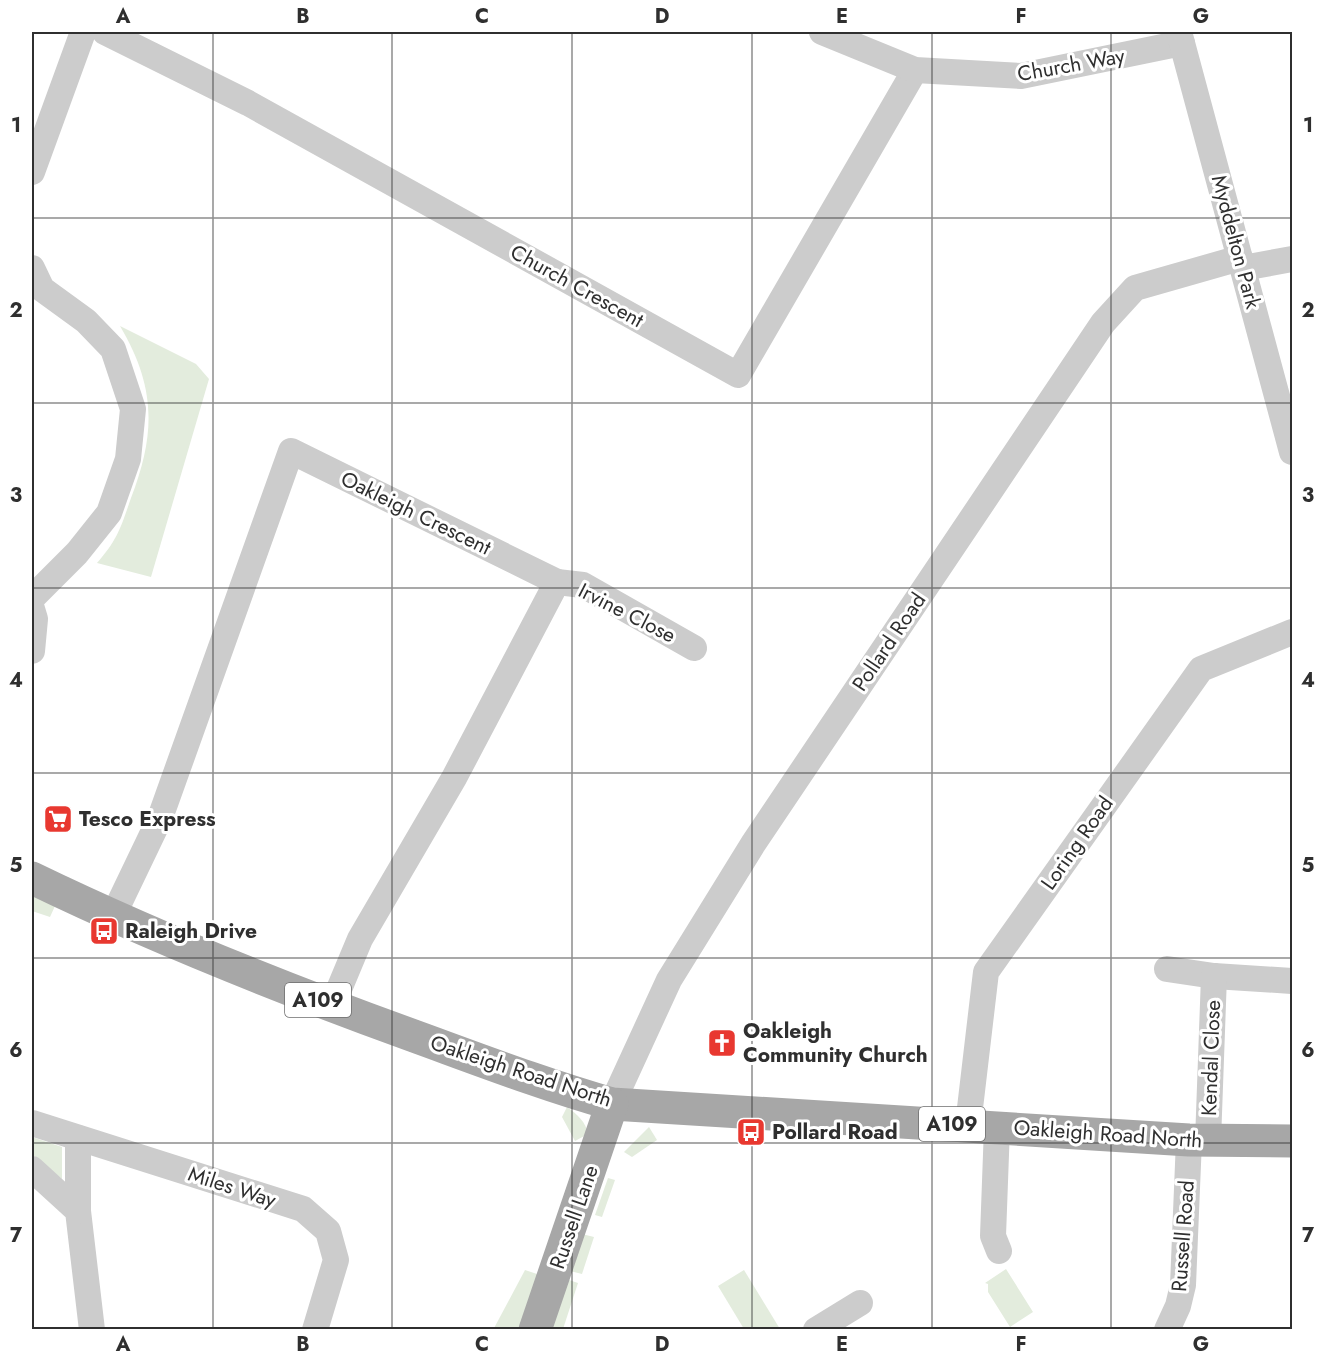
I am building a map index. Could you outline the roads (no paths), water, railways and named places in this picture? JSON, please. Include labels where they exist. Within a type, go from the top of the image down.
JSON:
[{"type":"main road","name":"Oakleigh Road North","points":[[32,878],[113,916],[332,1006],[560,1089],[612,1104],[1198,1141],[1293,1142]]},
{"type":"main road","name":"Russell Lane","points":[[535,1329],[612,1104]]},
{"type":"street","points":[[32,172],[83,32]]},
{"type":"street","name":"Church Crescent","points":[[105,32],[248,103],[738,375],[915,70]]},
{"type":"street","name":"Church Way","points":[[822,32],[915,70],[1021,76],[1180,37]]},
{"type":"street","name":"Myddelton Park","points":[[1180,37],[1293,452]]},
{"type":"street","name":"Pollard Road","points":[[612,1104],[669,980],[747,854],[1103,323],[1135,288],[1241,263],[1293,259]]},
{"type":"street","points":[[32,268],[42,289],[86,321],[113,349],[133,409],[128,459],[109,513],[77,553],[32,598]]},
{"type":"street","name":"Oakleigh Crescent","points":[[113,916],[160,818],[291,451],[557,582]]},
{"type":"street","points":[[332,1006],[360,939],[454,778],[557,582]]},
{"type":"street","name":"Irvine Close","points":[[557,582],[583,585],[694,648]]},
{"type":"street","points":[[32,609],[35,619],[32,651]]},
{"type":"street","name":"Loring Road","points":[[999,1251],[993,1236],[983,1126],[986,972],[1201,669],[1293,632]]},
{"type":"street","name":"Kendal Close","points":[[1167,969],[1214,976],[1293,981]]},
{"type":"street","name":"Kendal Close","points":[[1198,1141],[1214,976]]},
{"type":"street","name":"Miles Way","points":[[32,1123],[303,1209],[328,1231],[336,1260],[315,1329]]},
{"type":"street","points":[[78,1138],[78,1211],[92,1329]]},
{"type":"street","name":"Russell Road","points":[[1167,1329],[1178,1306],[1183,1285],[1198,1141]]},
{"type":"street","points":[[32,1169],[78,1211]]},
{"type":"street","points":[[816,1329],[860,1303]]},
{"type":"place","name":"Tesco Express","points":[[58,819]]},
{"type":"place","name":"Raleigh Drive","points":[[104,931]]},
{"type":"place","name":"Oakleigh Community Church","points":[[722,1043]]},
{"type":"place","name":"Pollard Road","points":[[751,1132]]}]
